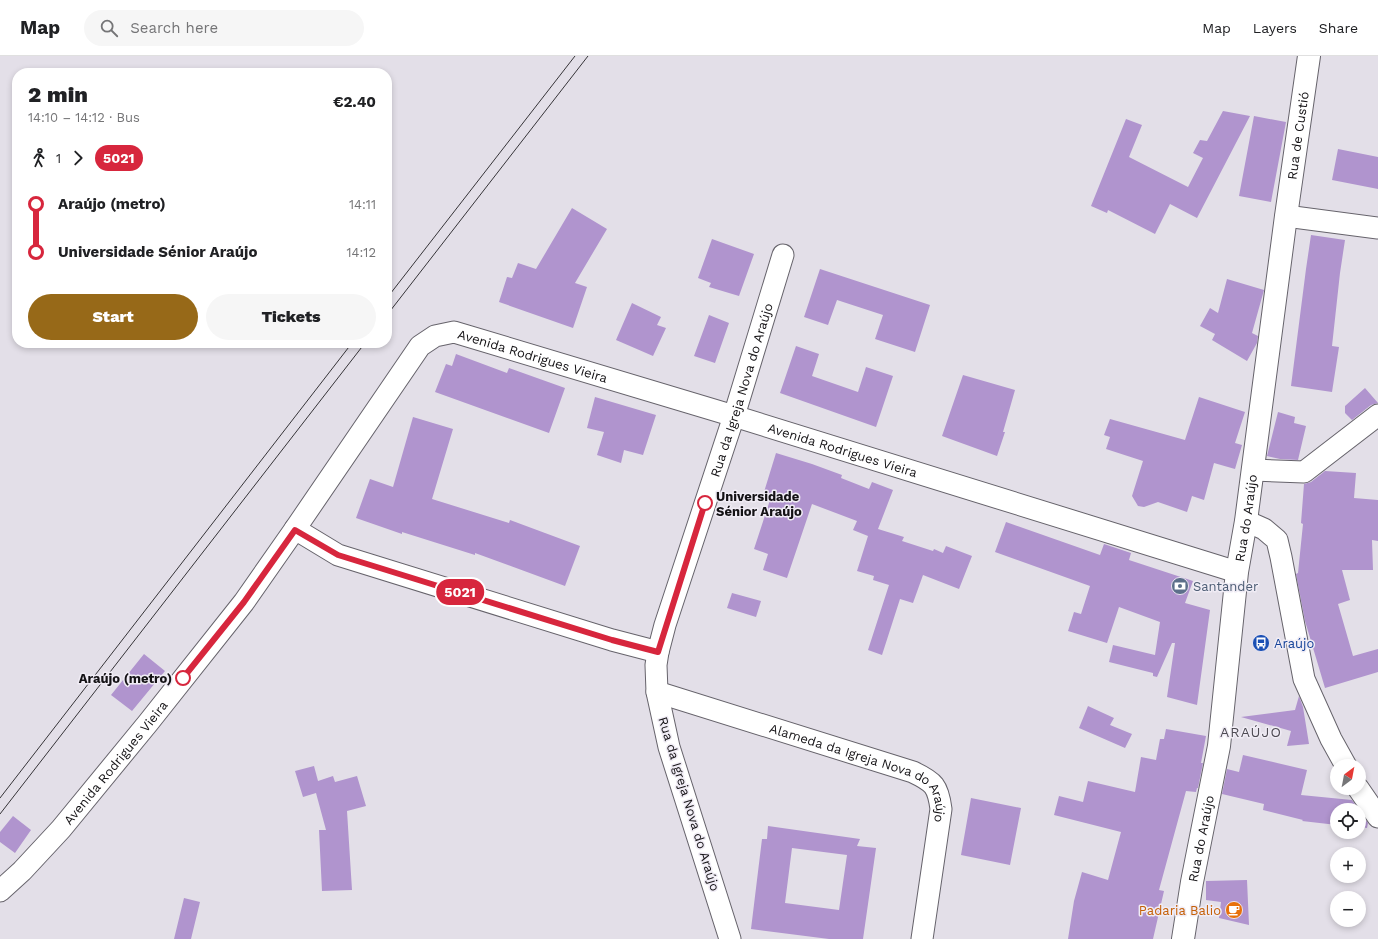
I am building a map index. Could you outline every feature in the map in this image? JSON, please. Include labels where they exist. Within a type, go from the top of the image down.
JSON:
[{"type":"main road","name":"Rua de Custió","points":[[1286,216],[1309,56]]},
{"type":"main road","name":"Rua do Araújo","points":[[1184,939],[1192,882],[1219,746],[1237,572],[1246,521],[1286,216]]},
{"type":"street","points":[[1286,216],[1378,228]]},
{"type":"street","name":"Rua da Igreja Nova do Araújo","points":[[730,939],[670,747],[657,692],[656,665],[665,625],[734,416],[783,255]]},
{"type":"street","name":"Avenida Rodrigues Vieira","points":[[0,891],[22,871],[61,829],[244,602],[295,530],[420,346],[435,336],[454,332],[734,416],[1237,572]]},
{"type":"street","points":[[1253,470],[1304,472],[1378,415]]},
{"type":"street","points":[[1246,521],[1264,529],[1277,540],[1304,679],[1342,759]]},
{"type":"street","points":[[295,530],[338,555],[612,640],[658,652]]},
{"type":"street","name":"Alameda da Igreja Nova do Araújo","points":[[657,692],[913,772],[930,780],[939,794],[941,809],[922,939]]},
{"type":"street","points":[[1363,795],[1378,816]]},
{"type":"building","points":[[1223,111],[1250,116],[1197,218],[1170,204],[1155,234],[1108,210],[1107,213],[1091,206],[1126,119],[1142,125],[1129,157],[1188,187],[1203,158],[1193,153],[1200,140],[1207,141]]},
{"type":"building","points":[[1254,116],[1286,122],[1271,202],[1239,196]]},
{"type":"building","points":[[1338,149],[1378,157],[1378,189],[1332,180]]},
{"type":"building","points":[[572,208],[607,229],[575,283],[587,287],[573,328],[499,302],[507,277],[512,278],[518,263],[536,269]]},
{"type":"building","points":[[1311,235],[1345,240],[1332,346],[1339,347],[1332,392],[1291,386]]},
{"type":"building","points":[[712,239],[754,254],[739,296],[709,287],[711,283],[698,278]]},
{"type":"building","points":[[820,269],[930,305],[915,352],[875,339],[883,315],[837,300],[828,325],[804,317]]},
{"type":"building","points":[[1227,279],[1264,290],[1252,333],[1258,336],[1257,343],[1247,361],[1212,340],[1215,334],[1200,326],[1210,308],[1218,313]]},
{"type":"building","points":[[632,303],[661,317],[657,325],[666,328],[653,356],[616,340]]},
{"type":"building","points":[[709,315],[729,323],[715,363],[694,356]]},
{"type":"building","points":[[796,346],[819,354],[812,376],[858,392],[866,367],[893,376],[876,427],[780,393]]},
{"type":"building","points":[[456,354],[507,373],[509,368],[565,388],[549,433],[435,392],[446,364],[452,366]]},
{"type":"building","points":[[963,375],[1015,390],[1003,432],[1005,432],[997,456],[942,436]]},
{"type":"building","points":[[1365,388],[1378,403],[1371,405],[1352,420],[1345,413],[1345,406]]},
{"type":"building","points":[[595,397],[656,415],[643,455],[624,450],[621,463],[597,455],[604,432],[587,428]]},
{"type":"building","points":[[1199,397],[1245,412],[1235,443],[1242,445],[1235,469],[1214,463],[1204,500],[1192,496],[1187,512],[1158,502],[1144,507],[1138,506],[1132,496],[1143,461],[1106,449],[1110,437],[1104,435],[1110,419],[1185,440]]},
{"type":"building","points":[[1278,412],[1295,417],[1294,423],[1306,426],[1298,460],[1280,459],[1267,456]]},
{"type":"building","points":[[413,417],[453,429],[432,499],[509,523],[510,520],[580,546],[565,586],[475,553],[475,555],[402,532],[402,534],[356,518],[370,479],[393,487]]},
{"type":"building","points":[[776,453],[842,475],[841,478],[869,489],[872,482],[893,490],[878,529],[904,537],[902,541],[933,551],[934,549],[943,553],[946,546],[972,556],[959,589],[923,575],[913,603],[900,599],[882,655],[868,650],[889,585],[873,580],[874,576],[857,571],[868,536],[853,530],[857,521],[812,504],[787,578],[763,570],[768,554],[754,549],[772,494],[764,492]]},
{"type":"building","points":[[1325,471],[1356,473],[1354,498],[1378,500],[1378,541],[1372,540],[1373,570],[1342,570],[1350,600],[1338,604],[1353,656],[1378,649],[1378,672],[1325,688],[1305,621],[1296,574],[1298,573],[1303,524],[1301,523],[1304,484],[1311,482]]},
{"type":"building","points":[[1006,522],[1100,555],[1104,544],[1131,553],[1129,560],[1193,581],[1185,603],[1210,610],[1197,705],[1167,697],[1175,643],[1172,643],[1157,677],[1153,676],[1153,673],[1109,662],[1113,645],[1155,655],[1160,622],[1119,607],[1107,643],[1068,631],[1074,612],[1081,614],[1090,586],[995,552]]},
{"type":"building","points":[[732,593],[761,601],[756,617],[727,608]]},
{"type":"building","points":[[144,654],[165,671],[132,711],[111,695]]},
{"type":"building","points":[[1299,696],[1303,707],[1309,744],[1287,746],[1291,731],[1241,717],[1295,710]]},
{"type":"building","points":[[1088,706],[1114,718],[1110,725],[1132,734],[1125,748],[1079,728]]},
{"type":"building","points":[[1166,729],[1206,736],[1198,788],[1196,792],[1186,791],[1159,890],[1164,891],[1153,939],[1068,939],[1074,901],[1082,872],[1108,880],[1121,832],[1054,815],[1059,796],[1083,802],[1088,781],[1135,792],[1141,757],[1156,760],[1160,739],[1164,739]]},
{"type":"building","points":[[1243,755],[1307,770],[1301,795],[1352,800],[1354,803],[1330,803],[1330,824],[1302,821],[1303,820],[1263,810],[1264,804],[1222,794],[1227,769],[1239,772]]},
{"type":"building","points":[[314,766],[318,781],[333,776],[335,782],[357,776],[366,806],[347,811],[352,890],[322,891],[319,830],[326,830],[316,793],[303,797],[295,771]]},
{"type":"building","points":[[971,798],[1021,808],[1010,865],[961,855]]},
{"type":"building","points":[[13,816],[31,830],[15,853],[0,842],[0,832]]},
{"type":"building","points":[[1366,820],[1368,823],[1366,828]]},
{"type":"building","points":[[768,826],[860,839],[857,846],[876,848],[863,939],[829,939],[751,929],[762,839],[767,839]],"holes":[[[792,848],[847,855],[839,910],[785,903]]]},
{"type":"building","name":"Padaria Balio","points":[[1247,880],[1249,925],[1219,918],[1221,902],[1206,900],[1206,881]]},
{"type":"building","points":[[184,898],[200,902],[191,939],[174,939]]},
{"type":"tram line","points":[[392,292],[575,56]]},
{"type":"tram line","points":[[392,309],[588,56]]},
{"type":"tram line","points":[[0,798],[348,348]]},
{"type":"tram line","points":[[0,814],[361,348]]},
{"type":"bus line","name":"5021","points":[[183,678],[244,602],[295,530],[338,555],[612,640],[658,652],[665,625],[705,503]]},
{"type":"place","name":"Universidade Sénior Araújo","points":[[705,503]]},
{"type":"place","name":"Santander","points":[[1180,586]]},
{"type":"place","name":"Araújo","points":[[1261,643]]},
{"type":"place","name":"Araújo (metro)","points":[[183,678]]},
{"type":"place","name":"Padaria Balio","points":[[1234,910]]},
{"type":"district","name":"ARAÚJO","points":[[1251,732]]}]
